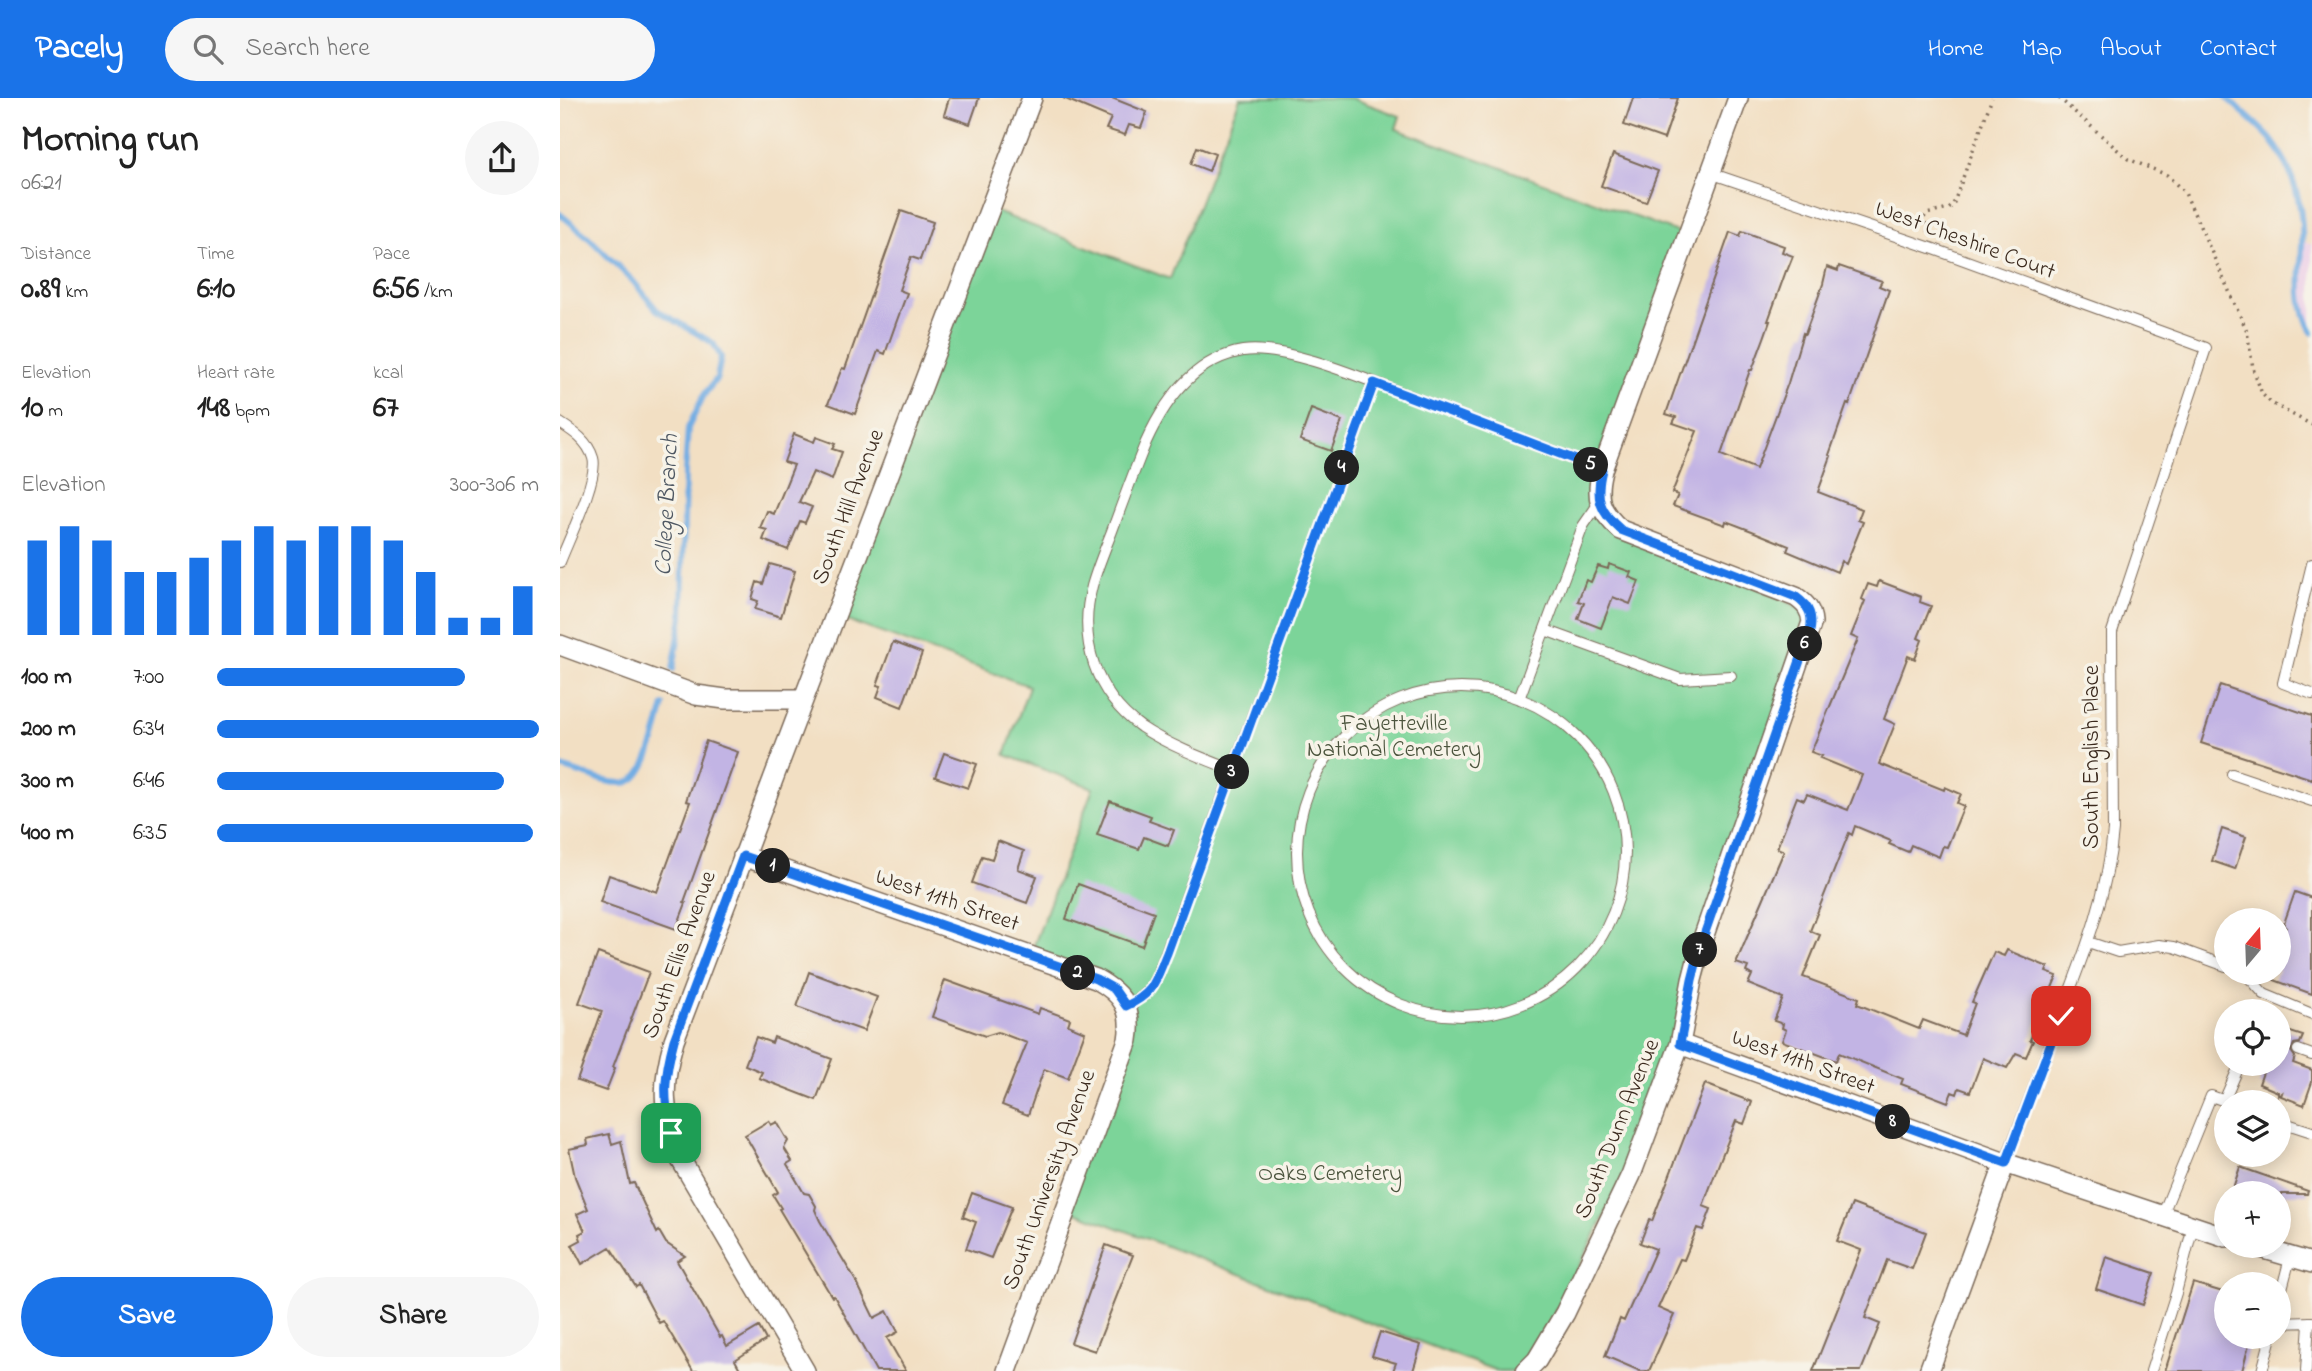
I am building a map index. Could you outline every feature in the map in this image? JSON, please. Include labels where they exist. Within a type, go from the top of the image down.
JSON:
[{"type":"street","name":"South Hill Avenue","points":[[802,699],[1032,98]]},
{"type":"street","points":[[1600,502],[1598,486],[1602,470],[1738,98]]},
{"type":"street","name":"South Dunn Avenue","points":[[1527,1371],[1537,1360],[1565,1313],[1631,1175],[1680,1044],[1702,941],[1810,632],[1811,612],[1805,603],[1796,597],[1621,530],[1608,518],[1600,502]]},
{"type":"street","points":[[560,645],[696,695],[725,699],[802,699]]},
{"type":"street","name":"South Ellis Avenue","points":[[802,699],[674,1040],[666,1070],[664,1101],[671,1133],[681,1160],[805,1371]]},
{"type":"street","name":"West 11th Street","points":[[743,856],[1096,979],[1114,989],[1126,1006]]},
{"type":"street","name":"South University Avenue","points":[[1007,1371],[1128,1040],[1131,1023],[1126,1006]]},
{"type":"street","name":"West 11th Street","points":[[1680,1044],[2006,1163],[2214,1233]]},
{"type":"street","points":[[1929,1371],[2006,1163]]},
{"type":"street","points":[[2290,1258],[2312,1263]]},
{"type":"lane","name":"West Cheshire Court","points":[[1710,173],[2206,348]]},
{"type":"lane","name":"South English Place","points":[[2006,1163],[2105,890],[2111,861],[2113,830],[2112,632],[2206,348]]},
{"type":"lane","points":[[1233,769],[1198,756],[1142,727],[1105,692],[1087,643],[1086,615],[1092,585],[1156,420],[1171,396],[1193,374],[1217,359],[1245,351],[1289,354],[1374,383],[1602,470]]},
{"type":"lane","points":[[1126,1006],[1142,999],[1153,986],[1374,383]]},
{"type":"lane","points":[[560,423],[580,436],[594,459],[593,478],[560,562]]},
{"type":"lane","points":[[1519,699],[1583,526],[1600,502]]},
{"type":"lane","points":[[2312,564],[2283,683],[2312,694]]},
{"type":"lane","points":[[1545,630],[1680,679],[1731,676]]},
{"type":"lane","points":[[1459,688],[1491,691],[1519,699],[1564,725],[1587,748],[1605,775],[1617,804],[1624,836],[1624,868],[1618,900],[1605,929],[1588,956],[1565,979],[1538,996],[1508,1009],[1476,1015],[1444,1014],[1412,1008],[1383,996],[1345,968],[1325,943],[1310,915],[1300,885],[1297,854],[1299,822],[1308,791],[1323,762],[1343,737],[1368,717],[1396,701],[1427,692],[1459,688]]},
{"type":"lane","points":[[2232,774],[2312,801]]},
{"type":"lane","points":[[2088,942],[2118,952],[2159,945],[2174,947],[2214,962]]},
{"type":"lane","points":[[2256,985],[2264,994],[2312,1014]]},
{"type":"lane","points":[[2298,1050],[2312,1055]]},
{"type":"lane","points":[[2162,1216],[2211,1096],[2214,1097]]},
{"type":"lane","points":[[2291,1125],[2312,1132]]},
{"type":"lane","points":[[2151,1371],[2176,1293],[2193,1226]]},
{"type":"lane","points":[[2286,1272],[2290,1258]]},
{"type":"lane","points":[[2291,1323],[2311,1322],[2306,1371]]},
{"type":"lane","points":[[2262,1371],[2268,1349]]},
{"type":"path","points":[[1934,250],[1924,218],[1930,212],[1949,209],[1953,205],[1992,98]]},
{"type":"path","points":[[2059,98],[2129,159],[2167,175],[2185,193],[2247,331],[2253,368],[2262,394],[2271,403],[2312,425]]},
{"type":"shaded area","points":[[2303,241],[2312,245],[2312,332],[2304,318],[2299,286]]},
{"type":"green space","name":"Fayetteville National Cemetery","points":[[1240,98],[1351,98],[1400,116],[1396,129],[1688,236],[1602,470],[1608,518],[1811,613],[1649,1128],[1526,1371],[1497,1371],[1065,1208],[1128,1040],[1114,989],[1030,956],[1093,788],[1005,755],[1029,686],[834,616],[989,209],[1170,279]]},
{"type":"building","points":[[949,98],[979,98],[970,124],[944,115]]},
{"type":"building","points":[[1063,98],[1112,98],[1147,112],[1141,128],[1129,125],[1125,135],[1106,129],[1111,118]]},
{"type":"building","points":[[1633,98],[1678,98],[1664,139],[1624,125]]},
{"type":"building","points":[[1197,147],[1215,154],[1209,171],[1191,164]]},
{"type":"building","points":[[1613,154],[1658,171],[1646,202],[1601,186]]},
{"type":"building","points":[[901,211],[933,222],[920,260],[911,257],[899,290],[907,293],[885,354],[878,351],[855,414],[828,404],[842,368],[845,369]]},
{"type":"building","points":[[1742,231],[1784,246],[1782,252],[1793,256],[1721,455],[1756,469],[1827,267],[1838,271],[1839,266],[1882,281],[1879,286],[1889,290],[1818,492],[1862,509],[1858,520],[1863,522],[1846,564],[1841,561],[1837,572],[1787,551],[1789,546],[1752,531],[1726,521],[1725,525],[1673,506],[1678,495],[1672,493],[1697,431],[1673,423],[1676,417],[1666,414],[1730,232],[1740,236]]},
{"type":"building","points":[[1311,409],[1342,421],[1331,451],[1300,440]]},
{"type":"building","points":[[794,434],[814,442],[816,437],[835,444],[832,449],[842,452],[832,480],[813,472],[799,502],[812,507],[805,523],[800,521],[788,550],[763,540],[767,530],[760,528],[767,511],[774,514],[794,465],[784,462]]},
{"type":"building","points":[[770,564],[795,571],[781,617],[755,609],[758,601],[752,599],[757,582],[763,584]]},
{"type":"building","points":[[1609,564],[1631,572],[1629,577],[1639,581],[1630,604],[1613,597],[1601,628],[1578,619],[1584,603],[1578,601],[1586,580],[1591,582],[1598,566],[1608,569]]},
{"type":"building","points":[[1879,581],[1921,597],[1920,602],[1931,606],[1918,638],[1922,640],[1915,659],[1908,656],[1884,719],[1895,724],[1879,764],[1961,794],[1957,803],[1964,806],[1947,847],[1943,846],[1939,857],[1911,845],[1908,852],[1889,844],[1891,841],[1855,826],[1852,835],[1849,833],[1810,931],[1820,935],[1803,977],[1859,998],[1857,1004],[1919,1029],[1923,1020],[1963,1035],[1975,1003],[1972,1002],[1994,952],[2004,956],[2007,950],[2048,967],[2046,972],[2057,976],[2030,1040],[2033,1041],[2026,1057],[2016,1053],[2007,1068],[1983,1058],[1970,1092],[1959,1088],[1957,1094],[1952,1092],[1948,1102],[1901,1084],[1903,1079],[1839,1053],[1836,1061],[1782,1041],[1786,1030],[1782,1028],[1783,1024],[1774,1021],[1783,998],[1748,984],[1752,975],[1746,972],[1748,967],[1736,963],[1784,851],[1777,848],[1797,797],[1804,800],[1807,794],[1848,810],[1862,775],[1811,752],[1858,639],[1851,636],[1865,601],[1862,599],[1868,584],[1877,587]]},
{"type":"building","points":[[893,642],[922,653],[902,707],[877,697],[881,686],[877,685]]},
{"type":"building","points":[[2220,685],[2312,716],[2312,779],[2201,743]]},
{"type":"building","points":[[706,741],[738,752],[676,929],[600,902],[609,875],[657,892],[690,802],[686,801]]},
{"type":"building","points":[[944,753],[977,764],[968,788],[935,777]]},
{"type":"building","points":[[1110,801],[1151,816],[1149,821],[1174,830],[1168,846],[1144,837],[1139,849],[1097,835]]},
{"type":"building","points":[[2222,829],[2246,837],[2235,869],[2212,861]]},
{"type":"building","points":[[998,841],[1024,851],[1018,869],[1037,876],[1027,903],[972,883],[982,856],[992,859]]},
{"type":"building","points":[[1078,884],[1154,912],[1142,946],[1066,919]]},
{"type":"building","points":[[2295,892],[2312,898],[2312,994],[2288,985],[2291,985],[2289,908]]},
{"type":"building","points":[[598,953],[649,972],[606,1091],[577,1081],[602,1011],[579,1003]]},
{"type":"building","points":[[809,972],[877,997],[864,1031],[797,1007]]},
{"type":"building","points":[[945,980],[1038,1014],[1040,1008],[1070,1019],[1068,1025],[1085,1032],[1068,1078],[1044,1069],[1028,1115],[1002,1105],[1027,1043],[998,1032],[985,1036],[932,1017]]},
{"type":"building","points":[[2291,1032],[2303,1036],[2300,1043],[2294,1044],[2291,1051]]},
{"type":"building","points":[[756,1037],[772,1043],[774,1037],[832,1059],[816,1100],[759,1078],[762,1072],[745,1065]]},
{"type":"building","points":[[2291,1051],[2295,1057],[2293,1063],[2312,1070],[2312,1082],[2304,1105],[2291,1100],[2291,1090],[2273,1090],[2259,1084],[2262,1076],[2291,1076]]},
{"type":"building","points":[[1705,1084],[1752,1102],[1744,1124],[1736,1121],[1721,1158],[1703,1206],[1711,1209],[1703,1230],[1697,1228],[1684,1260],[1680,1259],[1658,1308],[1674,1315],[1649,1371],[1640,1371],[1605,1356],[1620,1319],[1624,1321],[1656,1249],[1640,1243],[1649,1220],[1652,1221]]},
{"type":"building","points":[[769,1121],[771,1125],[777,1122],[788,1141],[784,1148],[792,1161],[787,1164],[804,1193],[809,1194],[816,1206],[820,1221],[857,1283],[874,1318],[887,1311],[898,1332],[887,1338],[906,1371],[876,1371],[834,1296],[832,1297],[779,1209],[781,1208],[773,1195],[778,1192],[745,1135]]},
{"type":"building","points":[[609,1134],[612,1144],[621,1141],[630,1184],[634,1183],[657,1233],[659,1231],[666,1243],[685,1256],[677,1261],[720,1337],[722,1336],[727,1346],[759,1327],[766,1340],[735,1360],[741,1371],[693,1371],[663,1321],[659,1323],[639,1285],[636,1287],[610,1247],[582,1264],[572,1245],[581,1240],[579,1234],[585,1231],[577,1214],[588,1209],[575,1177],[569,1149],[588,1145],[587,1139]]},
{"type":"building","points":[[2240,1167],[2280,1181],[2235,1181]]},
{"type":"building","points":[[2291,1185],[2308,1191],[2307,1194],[2291,1194]]},
{"type":"building","points":[[972,1193],[1012,1207],[991,1258],[966,1249],[976,1222],[963,1217]]},
{"type":"building","points":[[1852,1204],[1926,1232],[1912,1269],[1887,1260],[1865,1318],[1880,1324],[1861,1371],[1813,1371],[1861,1250],[1837,1241]]},
{"type":"building","points":[[1106,1245],[1133,1255],[1095,1351],[1071,1343]]},
{"type":"building","points":[[2106,1257],[2154,1273],[2143,1305],[2096,1289]]},
{"type":"building","points":[[2193,1283],[2214,1289],[2214,1349],[2248,1349],[2242,1371],[2165,1371]]},
{"type":"building","points":[[1380,1332],[1421,1345],[1413,1371],[1393,1371],[1396,1363],[1372,1356]]},
{"type":"waterway","points":[[2227,98],[2270,138],[2291,175],[2301,217],[2302,300],[2312,332]]},
{"type":"waterway","name":"College Branch","points":[[560,214],[633,281],[657,310],[713,343],[721,357],[717,378],[704,395],[688,428],[682,617],[673,669]]},
{"type":"waterway","name":"College Branch","points":[[560,767],[608,781],[624,783],[632,780],[646,764],[664,705]]},
{"type":"route","points":[[671,1133],[664,1101],[666,1070],[674,1040],[743,856],[1096,979],[1114,989],[1126,1006],[1142,999],[1153,986],[1167,953],[1374,383],[1602,470],[1598,486],[1600,502],[1608,518],[1621,530],[1796,597],[1805,603],[1811,612],[1810,632],[1702,941],[1680,1044],[2006,1163],[2061,1016]]},
{"type":"park label","name":"Oaks Cemetery","points":[[1330,1174]]}]
